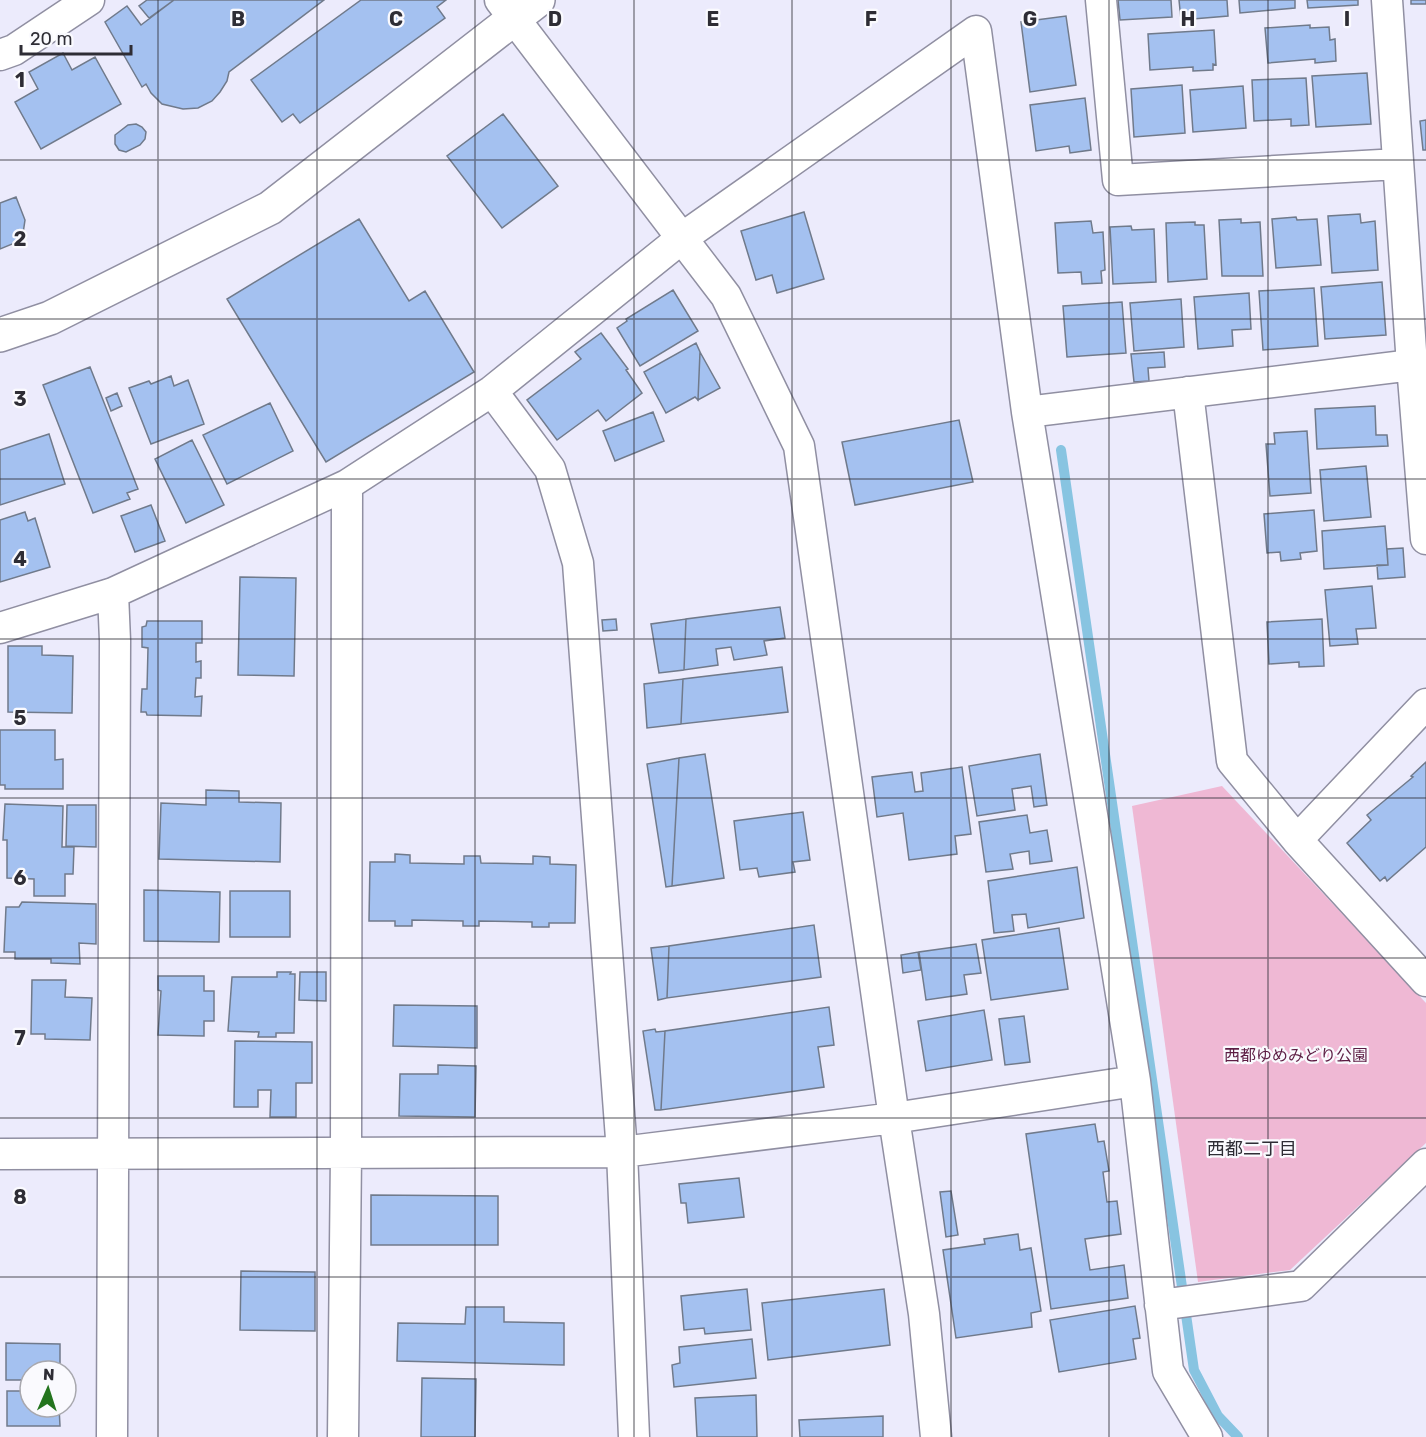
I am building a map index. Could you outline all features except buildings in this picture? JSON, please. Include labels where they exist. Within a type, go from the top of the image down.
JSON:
[{"type":"street","points":[[0,55],[14,50],[89,0]]},
{"type":"street","points":[[1101,0],[1118,180],[1398,164]]},
{"type":"street","points":[[1387,0],[1426,539]]},
{"type":"street","points":[[0,335],[50,318],[270,208],[517,6],[726,296],[799,446],[924,1314],[936,1437]]},
{"type":"street","points":[[0,628],[113,593],[347,485],[492,391],[682,238],[976,31],[1027,412],[1135,1080],[1166,1305],[1168,1371],[1207,1437]]},
{"type":"street","points":[[1027,412],[1412,365]]},
{"type":"street","points":[[492,391],[550,469],[578,563],[622,1152],[634,1437]]},
{"type":"street","points":[[1188,392],[1232,761],[1296,840],[1426,981]]},
{"type":"street","points":[[343,1437],[347,485]]},
{"type":"street","points":[[112,1437],[115,641],[113,593]]},
{"type":"street","points":[[1296,840],[1426,704]]},
{"type":"street","points":[[0,1154],[622,1152],[894,1118],[1135,1080]]},
{"type":"street","points":[[1166,1305],[1301,1286],[1426,1164]]},
{"type":"green space","name":"西都ゆめみどり公園","points":[[1222,786],[1426,1003],[1426,1143],[1290,1270],[1198,1282],[1132,806]]},
{"type":"waterway","points":[[1061,450],[1194,1370],[1218,1416],[1238,1437]]},
{"type":"district","name":"西都二丁目","points":[[1252,1149]]}]
